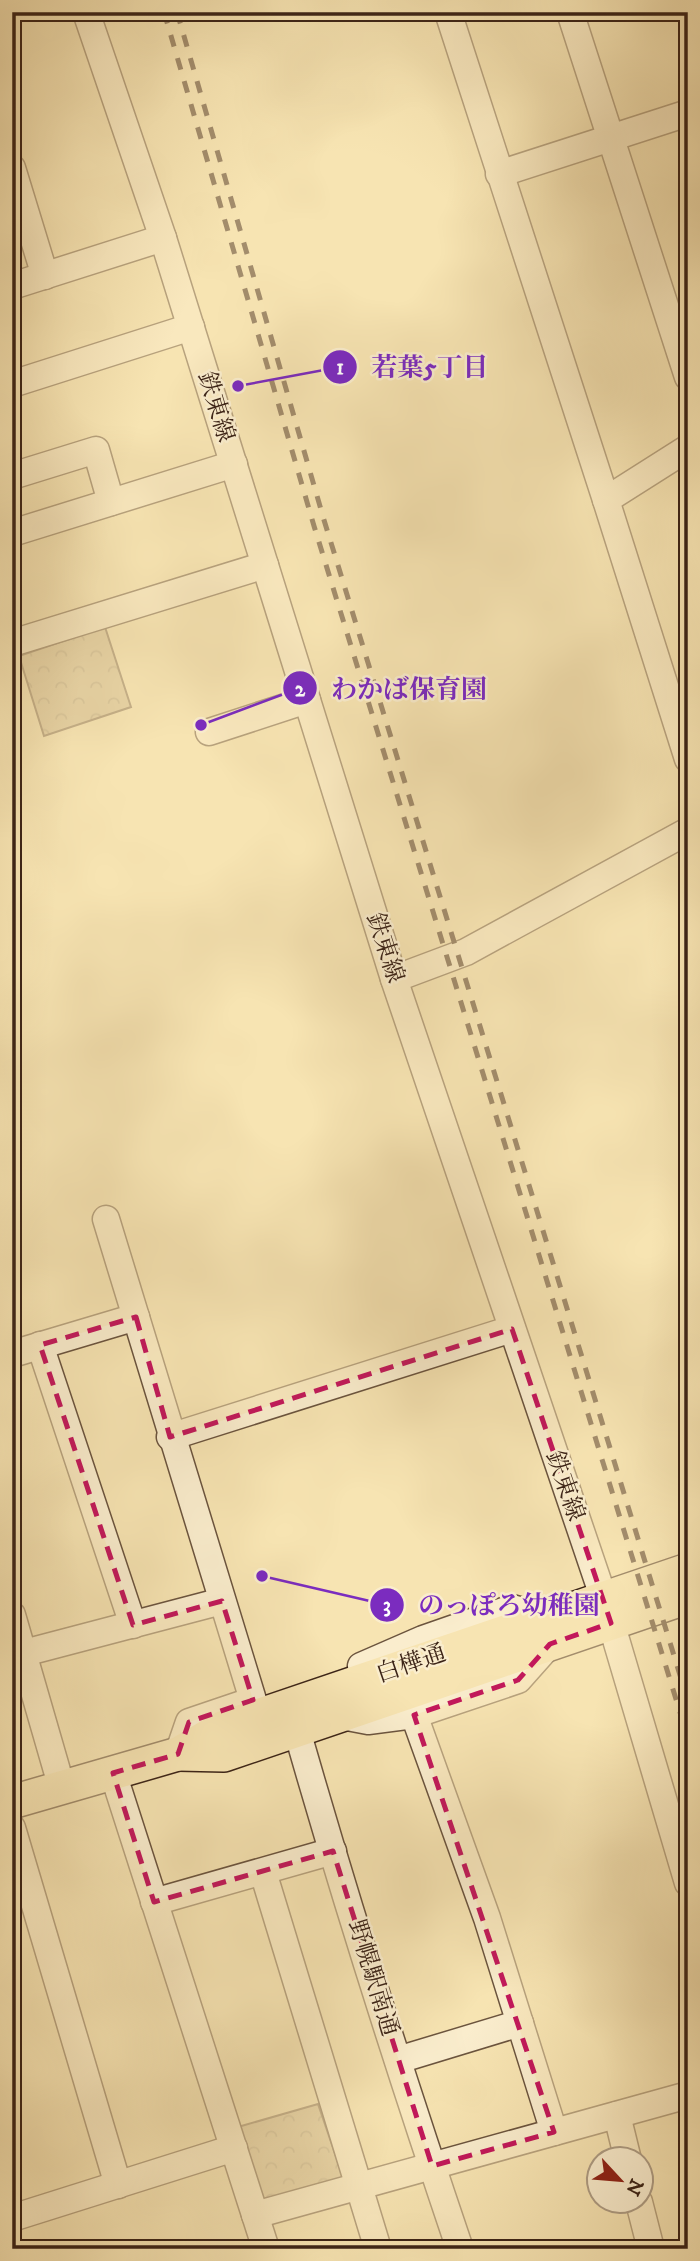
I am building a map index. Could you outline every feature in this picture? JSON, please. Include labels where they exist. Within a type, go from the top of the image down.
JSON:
[{"type":"main road","name":"白樺通","points":[[294,1717],[607,1611],[688,1570]]},
{"type":"main road","name":"白樺通","points":[[607,1611],[688,1597]]},
{"type":"main road","name":"白樺通","points":[[12,1802],[178,1754],[222,1728],[294,1717],[339,1716],[549,1631]]},
{"type":"street","name":"鉄東線","points":[[86,12],[163,239],[394,979],[607,1611],[688,1883]]},
{"type":"street","points":[[448,12],[606,500],[680,704],[688,759]]},
{"type":"street","points":[[570,12],[688,377]]},
{"type":"street","points":[[499,174],[688,113]]},
{"type":"street","points":[[12,168],[45,275]]},
{"type":"street","points":[[12,286],[163,239]]},
{"type":"street","points":[[12,384],[191,327]]},
{"type":"street","points":[[606,500],[688,448]]},
{"type":"street","points":[[12,477],[96,450],[111,502]]},
{"type":"street","points":[[12,533],[234,464]]},
{"type":"street","points":[[12,643],[265,565]]},
{"type":"street","points":[[209,732],[307,701]]},
{"type":"street","points":[[394,979],[467,952],[688,831]]},
{"type":"street","points":[[106,1219],[170,1437],[253,1700]]},
{"type":"street","points":[[12,1354],[135,1317]]},
{"type":"street","points":[[170,1437],[512,1329]]},
{"type":"street","points":[[40,1345],[133,1625]]},
{"type":"street","points":[[24,1653],[222,1601]]},
{"type":"street","points":[[178,1754],[189,1722],[374,1662],[423,1639],[512,1608],[549,1631],[518,1680],[414,1715],[368,1721],[339,1716]]},
{"type":"street","points":[[12,1615],[62,1788]]},
{"type":"street","points":[[414,1715],[487,1918],[554,2132]]},
{"type":"street","name":"野幌駅南通","points":[[294,1717],[398,2060],[460,2249]]},
{"type":"street","points":[[113,1773],[266,2249]]},
{"type":"street","points":[[12,1828],[118,2185]]},
{"type":"street","points":[[154,1902],[333,1851]]},
{"type":"street","points":[[262,1872],[378,2249]]},
{"type":"street","points":[[398,2060],[520,2023]]},
{"type":"street","points":[[256,2215],[688,2095]]},
{"type":"street","points":[[617,2115],[625,2146]]},
{"type":"street","points":[[13,2215],[234,2148]]},
{"type":"street","points":[[643,2216],[651,2249]]},
{"type":"highlighted area","points":[[136,1317],[170,1437],[512,1329],[611,1623],[550,1644],[518,1680],[414,1715],[554,2132],[432,2166],[333,1851],[154,1902],[113,1773],[178,1754],[189,1722],[253,1700],[222,1601],[133,1625],[40,1345]]},
{"type":"green space","points":[[105,627],[131,707],[44,736],[19,656]]},
{"type":"green space","points":[[318,2104],[345,2183],[262,2201],[238,2127]]},
{"type":"railway","points":[[164,12],[314,526],[688,1738]]},
{"type":"railway","points":[[177,12],[324,520],[688,1701]]},
{"type":"place","name":"若葉5丁目","points":[[238,386]]},
{"type":"place","name":"わかば保育園","points":[[201,725]]},
{"type":"place","name":"のっぽろ幼稚園","points":[[262,1576]]}]
